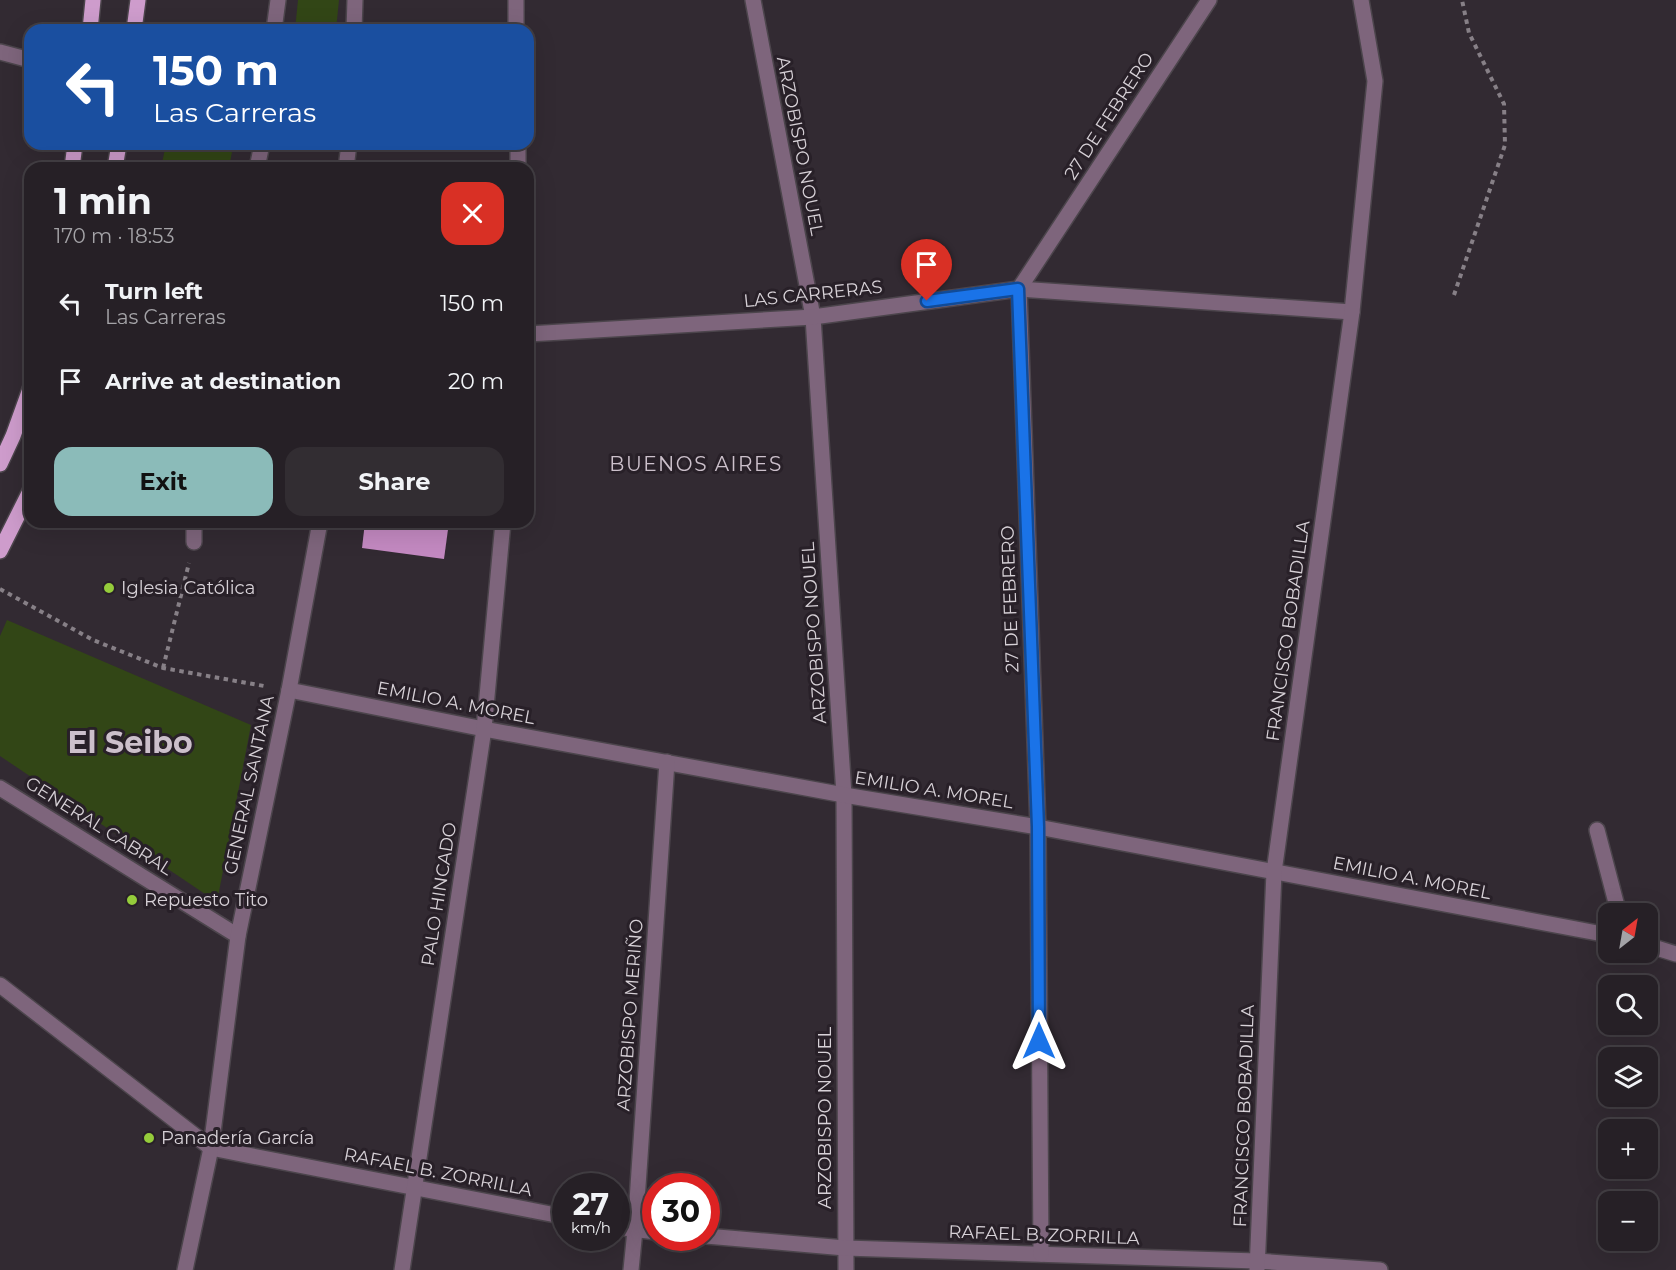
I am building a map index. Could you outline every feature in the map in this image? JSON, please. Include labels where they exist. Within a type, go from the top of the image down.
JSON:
[{"type":"main road","points":[[91,24],[93,0]]},
{"type":"main road","points":[[135,24],[138,0]]},
{"type":"main road","points":[[0,464],[24,406]]},
{"type":"main road","points":[[0,551],[24,502]]},
{"type":"street","points":[[275,24],[278,0]]},
{"type":"street","points":[[354,24],[355,0]]},
{"type":"street","points":[[516,0],[516,24]]},
{"type":"street","name":"ARZOBISPO NOUEL","points":[[753,0],[813,316],[844,795],[846,1270]]},
{"type":"street","name":"27 DE FEBRERO","points":[[1041,1254],[1038,827],[1018,289],[1209,0]]},
{"type":"street","name":"FRANCISCO BOBADILLA","points":[[1257,1266],[1274,872],[1352,312],[1375,81],[1361,0]]},
{"type":"street","points":[[0,52],[24,58]]},
{"type":"street","name":"LAS CARRERAS","points":[[534,334],[813,316],[1018,289],[1352,312]]},
{"type":"street","points":[[194,528],[194,542]]},
{"type":"street","name":"GENERAL SANTANA","points":[[184,1270],[211,1148],[238,936],[289,690],[319,528]]},
{"type":"street","name":"PALO HINCADO","points":[[402,1270],[484,729],[501,528]]},
{"type":"street","name":"EMILIO A. MOREL","points":[[289,690],[484,729],[844,795],[1038,827],[1598,933]]},
{"type":"street","name":"ARZOBISPO MERIÑO","points":[[631,1270],[666,762]]},
{"type":"street","name":"GENERAL CABRAL","points":[[0,788],[238,936]]},
{"type":"street","points":[[1598,830],[1615,903]]},
{"type":"street","points":[[1658,948],[1676,954]]},
{"type":"street","name":"RAFAEL B. ZORRILLA","points":[[0,985],[211,1148],[552,1214]]},
{"type":"street","points":[[630,1229],[642,1231]]},
{"type":"street","name":"RAFAEL B. ZORRILLA","points":[[720,1237],[845,1248],[1041,1254],[1257,1266],[1380,1270]]},
{"type":"path","points":[[1454,295],[1505,145],[1504,104],[1469,33],[1462,0]]},
{"type":"path","points":[[163,668],[194,542]]},
{"type":"path","points":[[0,589],[93,640],[163,668],[289,690]]},
{"type":"green space","points":[[298,0],[339,0],[337,24],[296,24]]},
{"type":"green space","points":[[165,150],[232,150],[230,162],[162,162]]},
{"type":"green space","points":[[7,620],[251,725],[217,902],[0,756],[0,636]]},
{"type":"building","points":[[364,528],[448,528],[444,559],[362,548]]},
{"type":"place","name":"Iglesia Católica","points":[[109,588]]},
{"type":"place","name":"Repuesto Tito","points":[[132,900]]},
{"type":"place","name":"Panadería García","points":[[149,1138]]},
{"type":"district","name":"BUENOS AIRES","points":[[696,464]]},
{"type":"district","name":"El Seibo","points":[[130,742]]},
{"type":"route","points":[[927,301],[1018,289],[1038,827],[1039,1041]]}]
